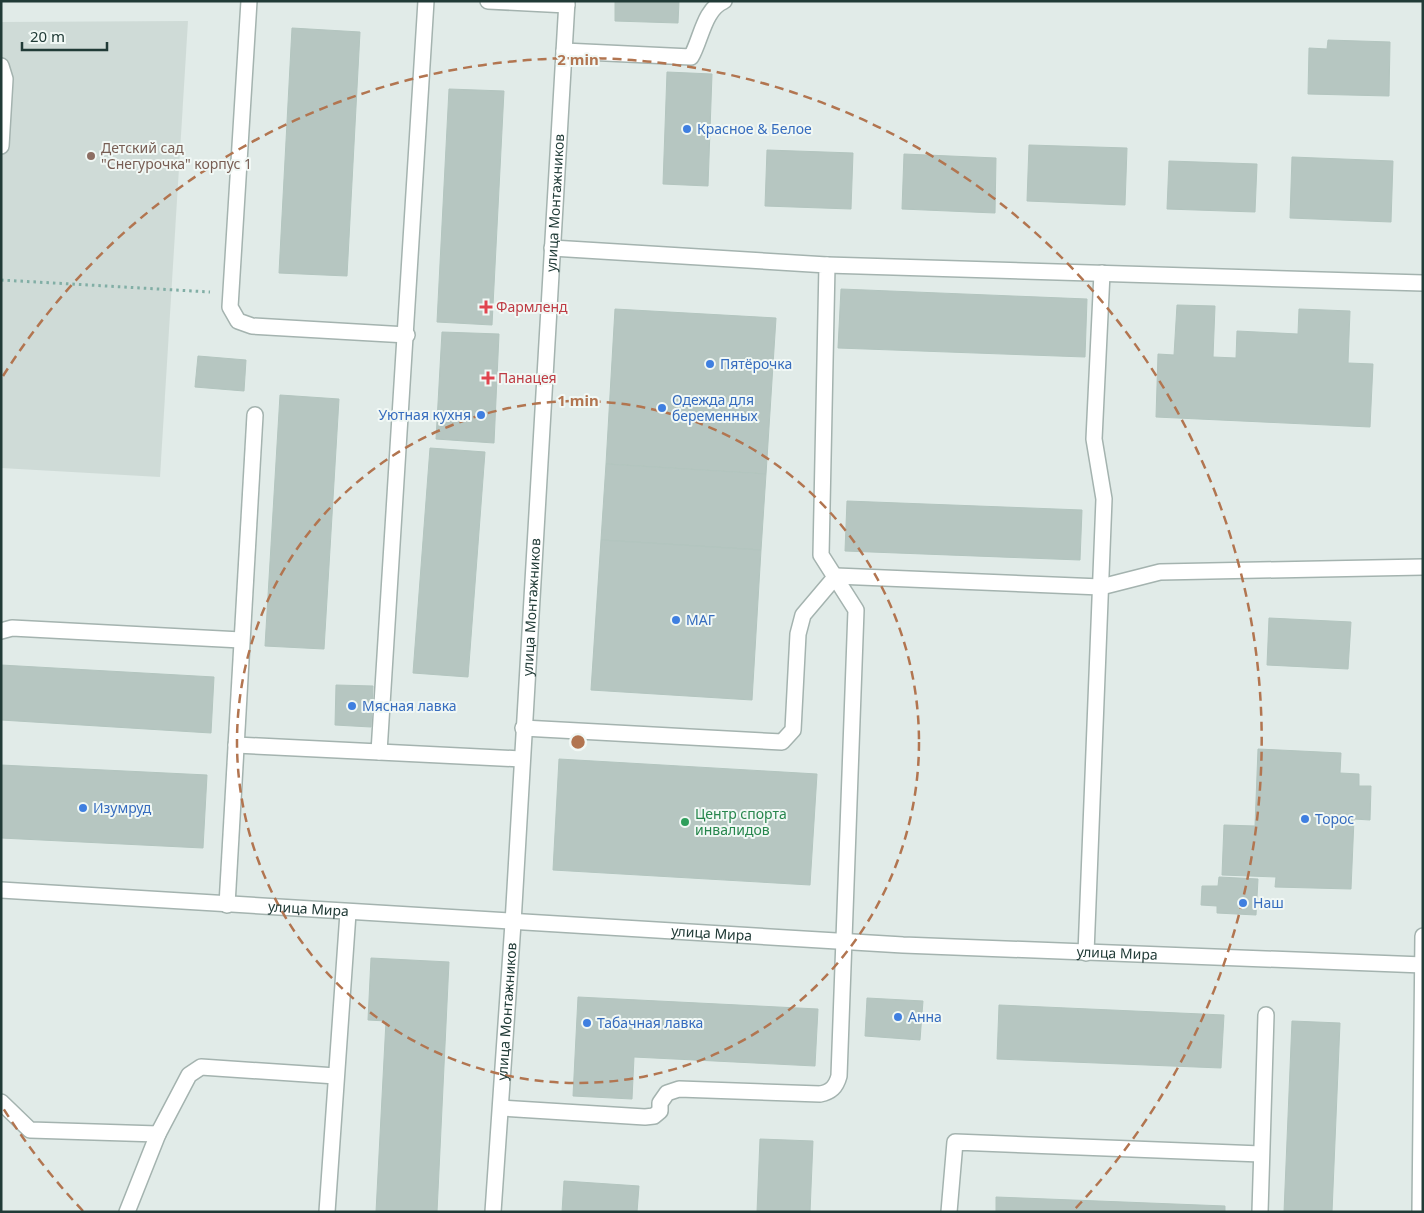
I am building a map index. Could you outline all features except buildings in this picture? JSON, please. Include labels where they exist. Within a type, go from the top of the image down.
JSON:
[{"type":"street","points":[[249,1],[230,308],[238,321],[252,326],[407,335]]},
{"type":"street","points":[[379,752],[407,335],[426,1]]},
{"type":"street","points":[[488,1],[567,3]]},
{"type":"street","points":[[564,51],[691,57],[698,45],[708,16],[717,4],[724,1]]},
{"type":"street","name":"улица Монтажников","points":[[493,1212],[513,923],[521,759],[567,3]]},
{"type":"street","points":[[1,66],[5,79],[1,146]]},
{"type":"street","points":[[552,248],[827,265],[1423,283]]},
{"type":"street","points":[[501,1108],[645,1117],[654,1116],[660,1111],[660,1103],[667,1093],[679,1089],[820,1094],[829,1092],[836,1085],[839,1076],[856,610],[821,555],[827,265]]},
{"type":"street","points":[[1086,953],[1104,499],[1094,439],[1102,273]]},
{"type":"street","points":[[227,905],[255,415]]},
{"type":"street","points":[[836,576],[1101,587],[1160,572],[1423,567]]},
{"type":"street","points":[[523,728],[782,742],[793,730],[798,634],[803,615],[836,576]]},
{"type":"street","points":[[1,631],[12,628],[241,640]]},
{"type":"street","points":[[236,745],[521,759]]},
{"type":"street","name":"улица Мира","points":[[1,890],[348,913],[843,942],[1422,965]]},
{"type":"street","points":[[327,1212],[348,913]]},
{"type":"street","points":[[1420,1212],[1423,936]]},
{"type":"street","points":[[1260,1212],[1266,1015]]},
{"type":"street","points":[[127,1212],[158,1134],[189,1075],[201,1067],[336,1076]]},
{"type":"street","points":[[1,1102],[30,1130],[158,1134]]},
{"type":"street","points":[[950,1212],[955,1142],[1261,1154]]},
{"type":"path","points":[[1,280],[231,293]]},
{"type":"shaded area","name":"Детский сад \"Снегурочка\" корпус 1","points":[[188,21],[160,477],[1,468],[1,22]]},
{"type":"place","name":"Красное & Белое","points":[[687,129]]},
{"type":"place","name":"Детский сад \"Снегурочка\" корпус 1","points":[[91,156]]},
{"type":"place","name":"Фармленд","points":[[486,307]]},
{"type":"place","name":"Пятёрочка","points":[[710,364]]},
{"type":"place","name":"Панацея","points":[[488,378]]},
{"type":"place","name":"Одежда для беременных","points":[[662,408]]},
{"type":"place","name":"Уютная кухня","points":[[481,415]]},
{"type":"place","name":"МАГ","points":[[676,620]]},
{"type":"place","name":"Мясная лавка","points":[[352,706]]},
{"type":"place","name":"Изумруд","points":[[83,808]]},
{"type":"place","name":"Торос","points":[[1305,819]]},
{"type":"place","name":"Центр спорта инвалидов","points":[[685,822]]},
{"type":"place","name":"Наш","points":[[1243,903]]},
{"type":"place","name":"Анна","points":[[898,1017]]},
{"type":"place","name":"Табачная лавка","points":[[587,1023]]}]
